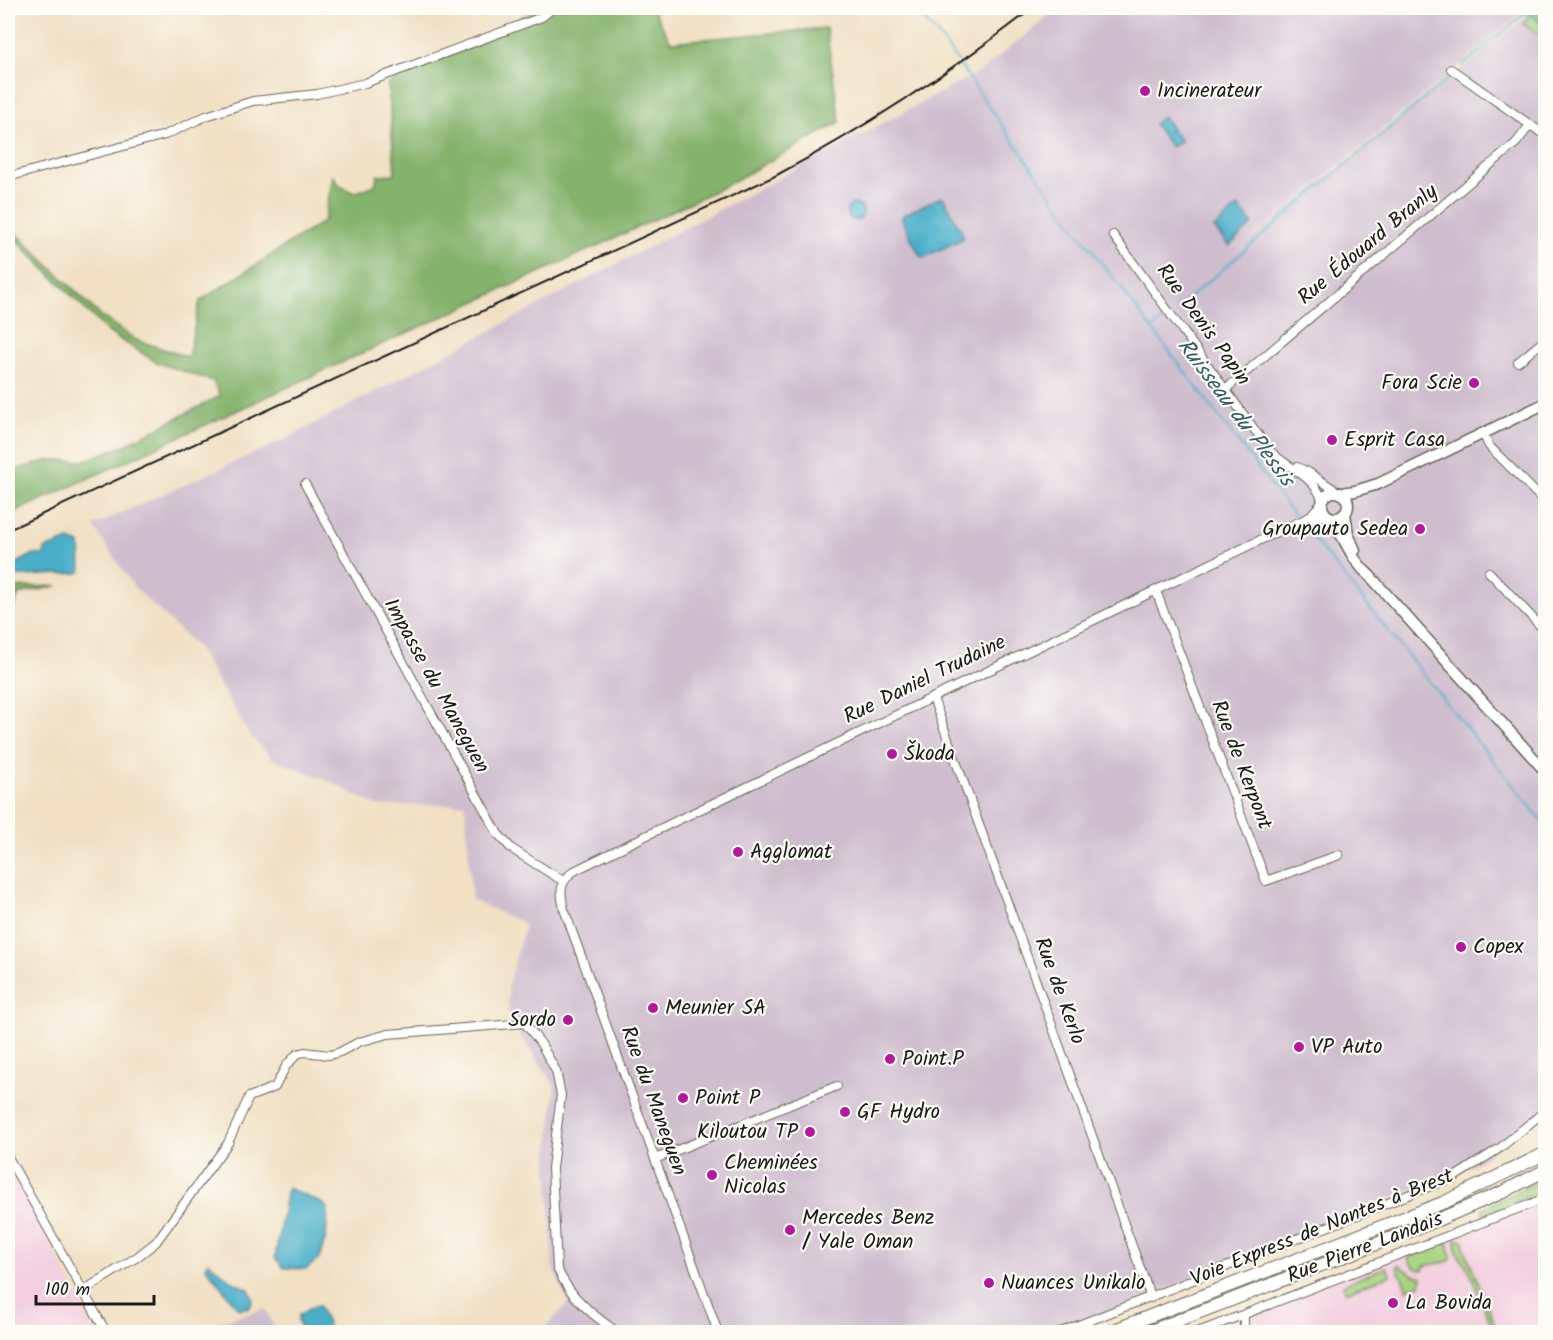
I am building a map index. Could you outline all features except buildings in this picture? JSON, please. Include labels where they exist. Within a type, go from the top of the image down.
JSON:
[{"type":"highway","name":"Voie Express de Nantes à Brest","points":[[1109,1332],[1445,1202],[1545,1153]]},
{"type":"highway","name":"Voie Express de Nantes à Brest","points":[[1149,1332],[1438,1220],[1503,1192],[1545,1170]]},
{"type":"main road","points":[[1545,403],[1378,484],[1355,491],[1326,494],[1321,502],[1321,508],[1336,525],[1354,560],[1545,772]]},
{"type":"main road","points":[[1328,516],[1338,518],[1352,503],[1378,484]]},
{"type":"main road","points":[[1339,492],[1346,498],[1352,543],[1370,576]]},
{"type":"street","points":[[8,177],[165,135],[206,116],[253,101],[317,94],[365,83],[542,17],[553,8]]},
{"type":"street","points":[[1451,69],[1545,136]]},
{"type":"street","name":"Rue Édouard Branly","points":[[1226,389],[1516,143],[1530,126]]},
{"type":"street","name":"Rue Denis Papin","points":[[1113,235],[1270,450],[1285,464],[1312,482],[1317,488],[1321,502]]},
{"type":"street","points":[[1518,362],[1545,339]]},
{"type":"street","points":[[1483,433],[1490,446],[1545,503]]},
{"type":"street","name":"Rue Denis Papin","points":[[1285,464],[1308,472],[1339,492]]},
{"type":"street","name":"Impasse du Maneguen","points":[[305,484],[498,834],[512,849],[563,881]]},
{"type":"street","name":"Rue Daniel Trudaine","points":[[1308,518],[1321,502]]},
{"type":"street","name":"Rue Daniel Trudaine","points":[[563,881],[574,871],[1290,526],[1308,518],[1328,516]]},
{"type":"street","points":[[1489,572],[1545,632]]},
{"type":"street","name":"Rue de Kerpont","points":[[1156,591],[1266,881],[1339,855]]},
{"type":"street","name":"Rue de Kerlo","points":[[933,698],[1151,1298]]},
{"type":"street","name":"Rue du Maneguen","points":[[563,881],[561,895],[564,909],[718,1332]]},
{"type":"street","points":[[83,1291],[137,1257],[156,1242],[228,1143],[249,1097],[274,1087],[286,1066],[297,1054],[340,1052],[359,1042],[388,1034],[525,1023],[541,1044],[556,1071],[561,1095],[552,1168],[557,1268],[572,1294],[617,1332]]},
{"type":"street","points":[[656,1159],[837,1086]]},
{"type":"street","points":[[1061,1332],[1456,1176],[1500,1148],[1545,1110]]},
{"type":"street","points":[[8,1157],[106,1332]]},
{"type":"street","name":"Rue Pierre Landais","points":[[1198,1332],[1220,1329],[1244,1315],[1545,1198]]},
{"type":"street","points":[[1244,1315],[1244,1332]]},
{"type":"shaded area","points":[[1058,8],[1523,8],[1526,10],[1228,257],[1531,13],[1545,22],[1545,1110],[1477,1163],[1061,1332],[541,1332],[568,1303],[552,1265],[548,1161],[555,1086],[509,1018],[508,986],[525,924],[472,900],[465,804],[377,806],[329,781],[273,759],[249,734],[197,647],[134,587],[93,526],[288,438],[981,71]]},
{"type":"shaded area","points":[[8,1167],[67,1275],[96,1332],[8,1332]]},
{"type":"shaded area","points":[[1545,1198],[1545,1332],[1198,1332]]},
{"type":"shaded area","points":[[265,1309],[277,1332],[186,1332],[225,1320]]},
{"type":"green space","points":[[540,8],[652,8],[671,42],[826,28],[840,122],[727,185],[615,238],[8,515],[8,472],[49,460],[83,461],[123,446],[220,396],[213,381],[158,363],[108,332],[8,232],[8,225],[101,316],[136,340],[188,357],[200,301],[324,221],[333,176],[340,186],[354,193],[375,185],[378,175],[395,174],[388,84]]},
{"type":"green space","points":[[1518,8],[1545,8],[1545,25]]},
{"type":"green space","points":[[1530,15],[1545,25],[1545,38],[1523,24]]},
{"type":"green space","points":[[57,586],[19,594],[8,623],[8,588]]},
{"type":"green space","points":[[1545,1178],[1545,1190],[1484,1215],[1482,1209]]},
{"type":"green space","points":[[1456,1239],[1464,1241],[1464,1247],[1494,1322],[1491,1325],[1468,1268],[1457,1253]]},
{"type":"green space","points":[[1448,1242],[1450,1261],[1424,1266],[1423,1270],[1410,1264],[1408,1259],[1410,1257]]},
{"type":"green space","points":[[1398,1265],[1422,1277],[1420,1285],[1407,1289],[1397,1268]]},
{"type":"green space","points":[[1386,1267],[1391,1275],[1346,1292],[1343,1285]]},
{"type":"water","points":[[1163,117],[1172,128],[1167,133],[1172,129],[1181,141],[1171,147],[1154,124]]},
{"type":"water","points":[[941,197],[944,198],[963,235],[962,239],[925,257],[920,256],[902,219],[903,215]]},
{"type":"water","points":[[852,204],[858,204],[863,212],[861,218],[852,220],[847,215],[847,209]]},
{"type":"water","points":[[1238,207],[1253,224],[1229,246],[1214,228]]},
{"type":"water","points":[[69,540],[80,544],[81,571],[78,573],[8,577],[8,568],[34,554],[44,555],[45,549]]},
{"type":"water","points":[[287,1188],[324,1204],[328,1210],[326,1237],[319,1259],[306,1269],[284,1268],[275,1258]]},
{"type":"water","points":[[208,1262],[235,1283],[249,1289],[253,1299],[250,1307],[239,1309],[236,1306],[206,1267]]},
{"type":"water","points":[[314,1306],[319,1306],[331,1332],[302,1332],[298,1321],[299,1315]]},
{"type":"waterway","name":"Ruisseau du Plessis","points":[[914,8],[943,41],[1066,216],[1297,519]]},
{"type":"waterway","points":[[1462,66],[1526,13],[1546,27]]},
{"type":"waterway","points":[[1177,308],[1449,77]]},
{"type":"waterway","points":[[1152,329],[1165,318]]},
{"type":"waterway","name":"Ruisseau du Plessis","points":[[1301,523],[1546,826]]},
{"type":"railway","points":[[8,530],[775,176],[908,97],[1033,8]]},
{"type":"place","name":"Incinerateur","points":[[1145,91]]},
{"type":"place","name":"Fora Scie","points":[[1474,383]]},
{"type":"place","name":"Esprit Casa","points":[[1332,440]]},
{"type":"place","name":"Groupauto Sedea","points":[[1420,529]]},
{"type":"place","name":"Škoda","points":[[892,754]]},
{"type":"place","name":"Agglomat","points":[[738,852]]},
{"type":"place","name":"Copex","points":[[1461,947]]},
{"type":"place","name":"Meunier SA","points":[[653,1008]]},
{"type":"place","name":"Sordo","points":[[568,1020]]},
{"type":"place","name":"VP Auto","points":[[1299,1047]]},
{"type":"place","name":"Point.P","points":[[890,1059]]},
{"type":"place","name":"Point P","points":[[683,1098]]},
{"type":"place","name":"GF Hydro","points":[[845,1112]]},
{"type":"place","name":"Kiloutou TP","points":[[810,1132]]},
{"type":"place","name":"Cheminées Nicolas","points":[[712,1175]]},
{"type":"place","name":"Mercedes Benz / Yale Oman","points":[[790,1230]]},
{"type":"place","name":"Nuances Unikalo","points":[[989,1283]]},
{"type":"place","name":"La Bovida","points":[[1393,1303]]}]
